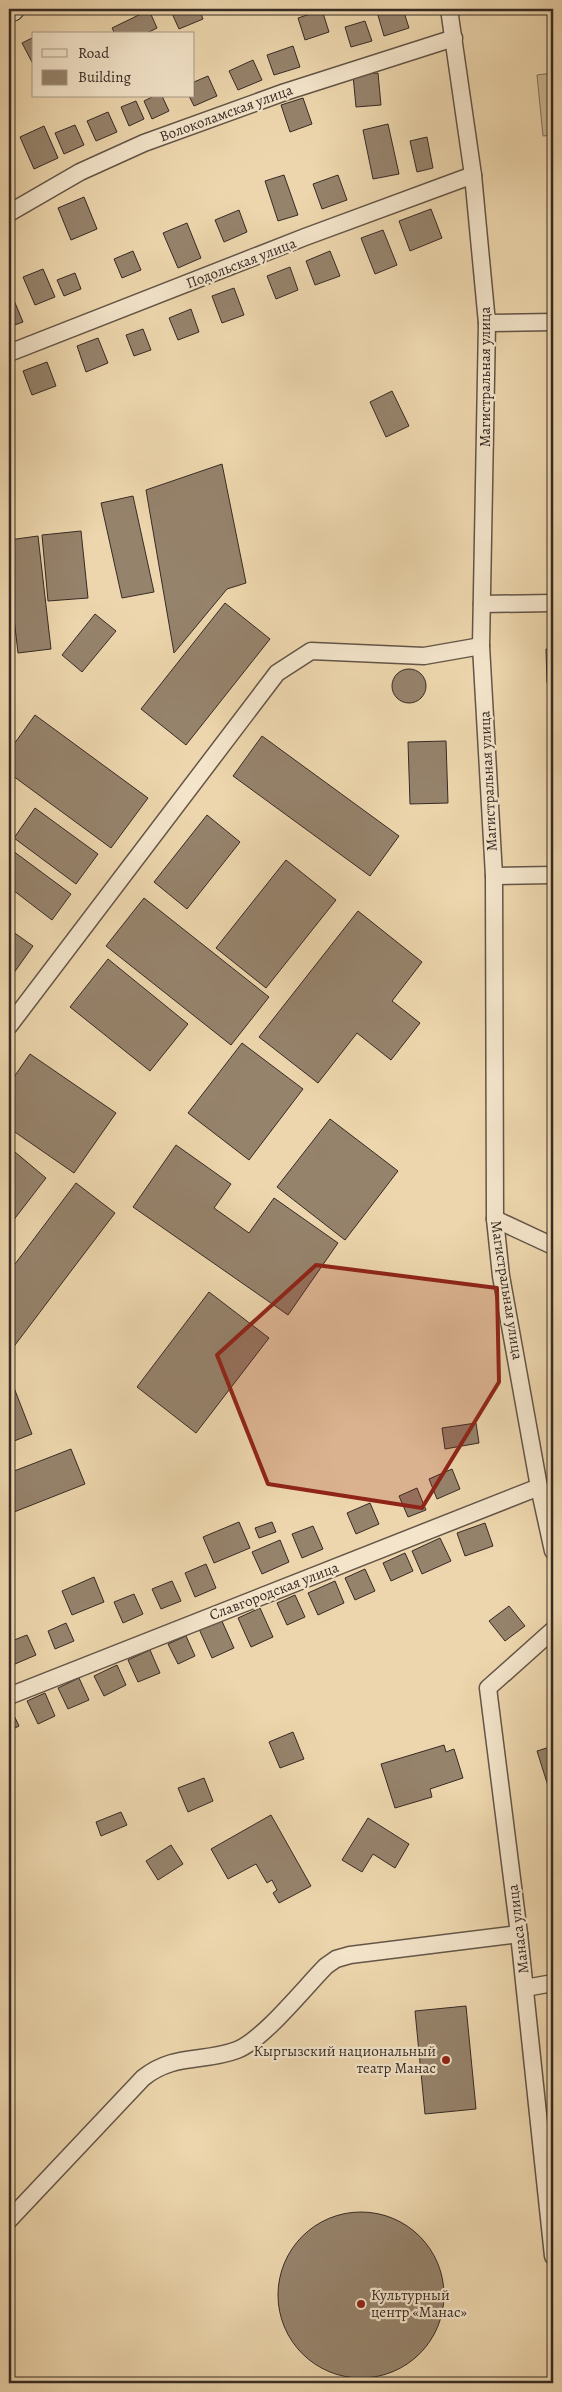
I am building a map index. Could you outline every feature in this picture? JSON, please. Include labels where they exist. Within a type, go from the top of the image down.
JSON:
[{"type":"street","name":"Магистральная улица","points":[[450,9],[473,175],[486,323],[480,646],[494,876],[495,1219],[502,1276],[539,1487],[553,1551]]},
{"type":"street","name":"Волоколамская улица","points":[[9,213],[80,172],[144,143],[285,92],[454,38]]},
{"type":"street","name":"Подольская улица","points":[[9,353],[473,175]]},
{"type":"street","points":[[486,323],[553,322]]},
{"type":"street","points":[[482,604],[553,603]]},
{"type":"street","points":[[9,1026],[277,674],[311,651],[424,656],[480,646]]},
{"type":"street","points":[[494,876],[553,875]]},
{"type":"street","points":[[495,1219],[553,1246]]},
{"type":"street","name":"Славгородская улица","points":[[9,1696],[539,1487]]},
{"type":"street","name":"Манаса улица","points":[[553,1630],[488,1688],[525,1988],[553,2256]]},
{"type":"street","points":[[9,2220],[143,2078],[154,2069],[171,2062],[239,2049],[250,2043],[326,1966],[336,1959],[350,1955],[518,1934]]},
{"type":"street","points":[[525,1988],[553,1983]]},
{"type":"highlighted area","points":[[316,1265],[497,1288],[499,1382],[422,1508],[268,1484],[217,1355]]},
{"type":"shaded area","points":[[553,73],[553,135],[543,136],[537,75]]},
{"type":"building","points":[[170,9],[199,9],[203,19],[179,29]]},
{"type":"building","points":[[388,9],[403,9],[409,28],[384,36],[377,12]]},
{"type":"building","points":[[149,10],[157,28],[149,32],[114,32],[112,28]]},
{"type":"building","points":[[322,10],[329,32],[305,40],[298,18]]},
{"type":"building","points":[[365,21],[372,41],[351,47],[345,27]]},
{"type":"building","points":[[32,38],[32,62],[22,43]]},
{"type":"building","points":[[293,46],[300,67],[274,75],[267,55]]},
{"type":"building","points":[[253,60],[262,80],[238,90],[229,71]]},
{"type":"building","points":[[378,73],[381,105],[356,107],[353,75]]},
{"type":"building","points":[[208,76],[217,96],[194,106],[190,98],[195,98],[195,82]]},
{"type":"building","points":[[150,98],[163,98],[169,111],[152,119],[144,101]]},
{"type":"building","points":[[303,98],[312,124],[290,132],[281,105]]},
{"type":"building","points":[[136,101],[144,119],[129,126],[121,107]]},
{"type":"building","points":[[108,112],[117,132],[96,141],[87,121]]},
{"type":"building","points":[[388,124],[399,174],[373,179],[363,130]]},
{"type":"building","points":[[75,125],[84,145],[64,154],[55,133]]},
{"type":"building","points":[[44,126],[58,158],[34,169],[20,137]]},
{"type":"building","points":[[427,137],[433,168],[417,172],[410,141]]},
{"type":"building","points":[[284,175],[298,215],[278,221],[265,181]]},
{"type":"building","points":[[338,175],[347,200],[322,209],[313,184]]},
{"type":"building","points":[[84,197],[97,229],[71,240],[58,208]]},
{"type":"building","points":[[431,209],[442,238],[410,251],[399,221]]},
{"type":"building","points":[[239,210],[247,232],[224,242],[215,220]]},
{"type":"building","points":[[187,223],[201,258],[178,268],[163,233]]},
{"type":"building","points":[[383,230],[397,265],[375,274],[361,238]]},
{"type":"building","points":[[133,251],[141,270],[122,278],[114,259]]},
{"type":"building","points":[[330,251],[340,276],[315,285],[306,261]]},
{"type":"building","points":[[290,267],[298,290],[276,299],[267,276]]},
{"type":"building","points":[[43,269],[55,297],[35,305],[23,277]]},
{"type":"building","points":[[75,273],[81,289],[64,296],[57,280]]},
{"type":"building","points":[[234,288],[244,315],[222,323],[212,296]]},
{"type":"building","points":[[13,298],[23,322],[9,327],[9,300]]},
{"type":"building","points":[[191,309],[199,332],[178,340],[169,318]]},
{"type":"building","points":[[143,329],[151,350],[134,356],[126,335]]},
{"type":"building","points":[[98,338],[108,363],[86,372],[77,346]]},
{"type":"building","points":[[47,362],[56,386],[32,395],[23,371]]},
{"type":"building","points":[[392,391],[409,426],[386,437],[370,402]]},
{"type":"building","points":[[222,464],[246,583],[227,589],[174,653],[146,490]]},
{"type":"building","points":[[133,496],[154,592],[122,598],[101,503]]},
{"type":"building","points":[[81,531],[88,598],[48,601],[42,535]]},
{"type":"building","points":[[38,536],[51,649],[18,653],[9,575],[9,540]]},
{"type":"building","points":[[225,603],[270,639],[186,745],[141,709]]},
{"type":"building","points":[[95,614],[116,631],[82,672],[62,655]]},
{"type":"building","points":[[546,649],[553,649],[553,683],[547,683]]},
{"type":"building","points":[[409,669],[421,674],[426,686],[421,698],[409,703],[397,698],[392,686],[397,674]]},
{"type":"building","points":[[35,715],[148,798],[111,848],[9,773],[9,751]]},
{"type":"building","points":[[262,736],[399,836],[370,876],[233,776]]},
{"type":"building","points":[[446,741],[448,803],[410,804],[408,742]]},
{"type":"building","points":[[35,808],[98,854],[76,884],[14,838]]},
{"type":"building","points":[[207,815],[240,842],[187,909],[154,882]]},
{"type":"building","points":[[9,848],[71,894],[52,920],[9,887]]},
{"type":"building","points":[[286,860],[336,900],[266,988],[216,948]]},
{"type":"building","points":[[144,898],[269,997],[231,1045],[106,946]]},
{"type":"building","points":[[358,911],[422,962],[392,1001],[420,1023],[391,1060],[357,1033],[318,1083],[259,1037]]},
{"type":"building","points":[[9,929],[33,946],[11,977],[9,975]]},
{"type":"building","points":[[108,959],[188,1024],[150,1071],[70,1007]]},
{"type":"building","points":[[242,1043],[303,1089],[249,1160],[188,1113]]},
{"type":"building","points":[[30,1054],[116,1113],[74,1173],[9,1128],[9,1084]]},
{"type":"building","points":[[330,1119],[398,1171],[345,1240],[277,1187]]},
{"type":"building","points":[[176,1145],[231,1184],[214,1208],[249,1233],[274,1198],[338,1243],[288,1315],[133,1207]]},
{"type":"building","points":[[9,1147],[46,1178],[9,1226]]},
{"type":"building","points":[[76,1183],[115,1213],[12,1349],[9,1347],[9,1272]]},
{"type":"building","points":[[209,1292],[269,1338],[196,1433],[137,1387]]},
{"type":"building","points":[[9,1375],[32,1434],[9,1443]]},
{"type":"building","points":[[476,1423],[479,1443],[445,1449],[442,1428]]},
{"type":"building","points":[[71,1449],[85,1484],[9,1514],[9,1473]]},
{"type":"building","points":[[452,1469],[460,1489],[437,1499],[429,1479]]},
{"type":"building","points":[[417,1488],[426,1510],[408,1517],[399,1496]]},
{"type":"building","points":[[370,1503],[379,1524],[356,1534],[347,1513]]},
{"type":"building","points":[[239,1522],[250,1548],[214,1563],[203,1537]]},
{"type":"building","points":[[272,1522],[276,1532],[259,1538],[255,1528]]},
{"type":"building","points":[[485,1523],[493,1546],[465,1556],[457,1533]]},
{"type":"building","points":[[313,1526],[323,1549],[302,1558],[292,1534]]},
{"type":"building","points":[[440,1538],[451,1561],[422,1574],[412,1551]]},
{"type":"building","points":[[280,1540],[289,1562],[262,1574],[252,1552]]},
{"type":"building","points":[[405,1553],[413,1571],[391,1581],[383,1563]]},
{"type":"building","points":[[206,1564],[216,1588],[195,1597],[185,1573]]},
{"type":"building","points":[[365,1569],[375,1591],[355,1600],[345,1578]]},
{"type":"building","points":[[94,1577],[104,1602],[72,1615],[62,1591]]},
{"type":"building","points":[[172,1581],[181,1601],[161,1609],[152,1589]]},
{"type":"building","points":[[335,1581],[344,1603],[318,1615],[308,1593]]},
{"type":"building","points":[[134,1594],[143,1614],[123,1623],[114,1602]]},
{"type":"building","points":[[295,1595],[305,1617],[287,1625],[277,1603]]},
{"type":"building","points":[[509,1606],[525,1626],[505,1641],[489,1621]]},
{"type":"building","points":[[260,1608],[273,1637],[251,1647],[238,1618]]},
{"type":"building","points":[[221,1619],[234,1648],[212,1658],[199,1629]]},
{"type":"building","points":[[66,1623],[74,1641],[55,1649],[48,1631]]},
{"type":"building","points":[[27,1635],[36,1655],[15,1664],[9,1650],[9,1642]]},
{"type":"building","points":[[186,1636],[195,1656],[178,1664],[168,1644]]},
{"type":"building","points":[[150,1650],[160,1673],[138,1682],[128,1660]]},
{"type":"building","points":[[117,1665],[126,1685],[104,1696],[94,1676]]},
{"type":"building","points":[[79,1678],[89,1700],[68,1709],[58,1688]]},
{"type":"building","points":[[45,1693],[55,1716],[38,1724],[27,1701]]},
{"type":"building","points":[[9,1705],[19,1726],[9,1731]]},
{"type":"building","points":[[293,1732],[304,1759],[280,1768],[269,1742]]},
{"type":"building","points":[[444,1745],[446,1752],[454,1749],[463,1778],[430,1789],[432,1797],[395,1808],[381,1764]]},
{"type":"building","points":[[553,1746],[553,1788],[549,1789],[537,1751]]},
{"type":"building","points":[[204,1778],[213,1801],[188,1812],[178,1788]]},
{"type":"building","points":[[121,1812],[127,1825],[101,1836],[96,1822]]},
{"type":"building","points":[[271,1815],[311,1886],[279,1903],[273,1893],[277,1890],[272,1880],[267,1883],[256,1864],[228,1879],[211,1849]]},
{"type":"building","points":[[368,1818],[409,1844],[395,1868],[373,1854],[362,1872],[342,1860]]},
{"type":"building","points":[[171,1845],[183,1864],[158,1880],[146,1861]]},
{"type":"building","name":"Кыргызский национальный театр Манас","points":[[466,2006],[476,2109],[425,2114],[415,2011]]},
{"type":"building","name":"Культурный центр «Манас»","points":[[361,2212],[385,2216],[400,2222],[425,2243],[434,2256],[440,2271],[444,2295],[440,2319],[434,2334],[413,2359],[400,2368],[385,2374],[361,2378],[337,2374],[322,2368],[297,2347],[288,2334],[282,2319],[278,2295],[282,2271],[288,2256],[309,2231],[322,2222],[337,2216]]},
{"type":"place","name":"Кыргызский национальный театр Манас","points":[[446,2060]]},
{"type":"place","name":"Культурный центр «Манас»","points":[[361,2304]]}]
